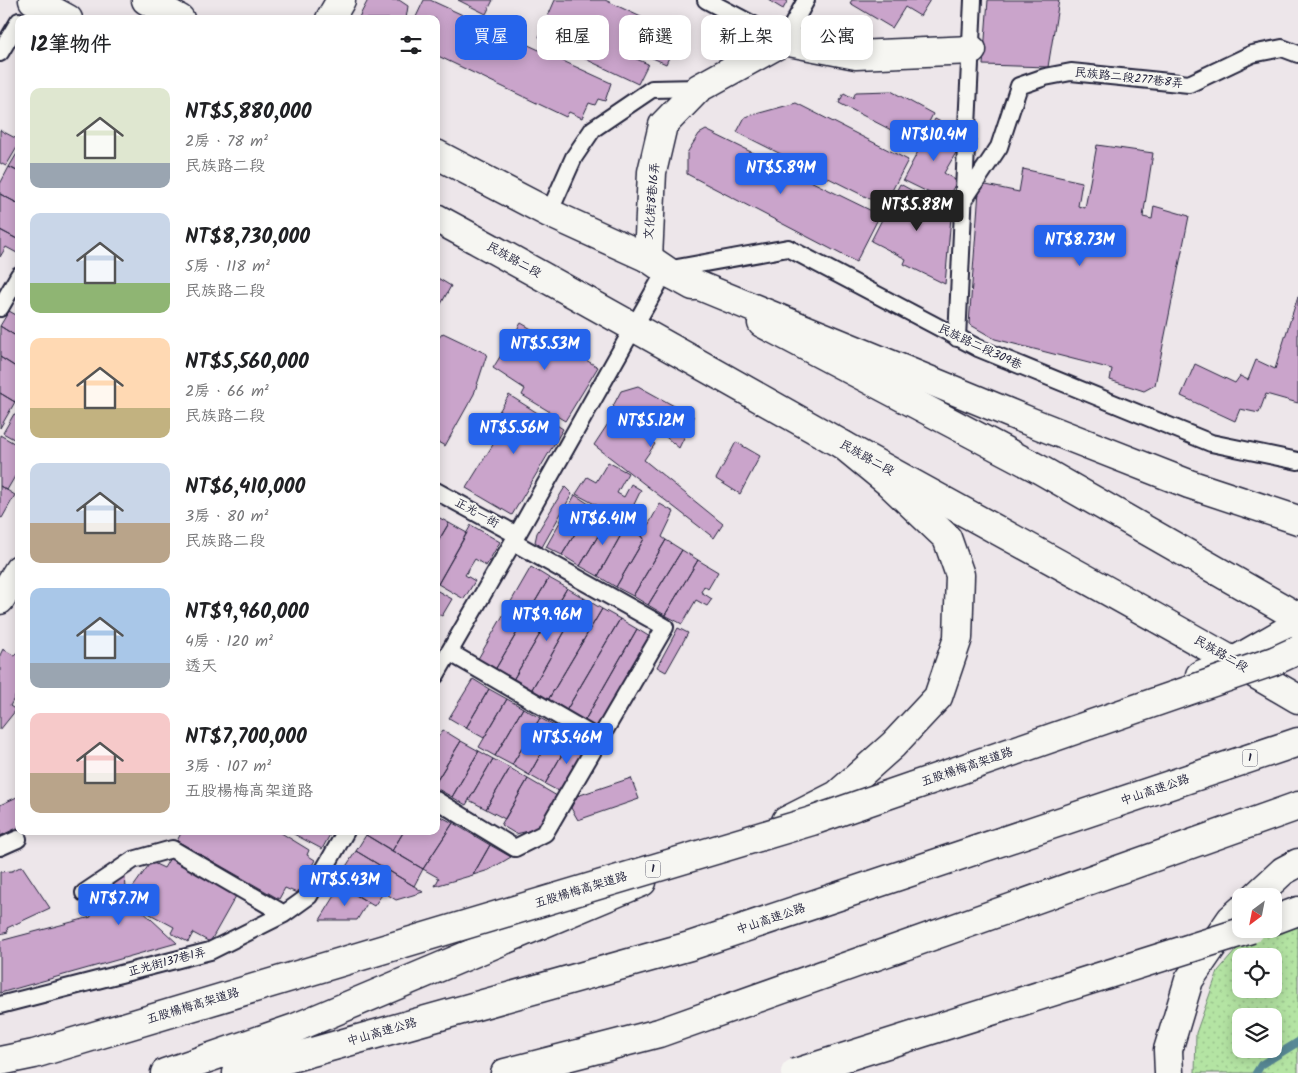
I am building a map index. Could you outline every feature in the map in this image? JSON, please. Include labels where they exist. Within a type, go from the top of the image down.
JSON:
[{"type":"main road","points":[[32,0],[60,15]]},
{"type":"main road","points":[[146,0],[173,15]]},
{"type":"main road","points":[[332,15],[341,0]]},
{"type":"main road","points":[[791,41],[856,55],[972,50]]},
{"type":"main road","name":"文化街8巷16弄","points":[[662,267],[652,172],[663,124],[699,88],[749,60]]},
{"type":"main road","points":[[440,156],[549,214],[662,267],[1050,430],[1189,484],[1298,520]]},
{"type":"main road","name":"民族路二段","points":[[440,220],[634,326],[843,445],[1234,661],[1298,699]]},
{"type":"main road","points":[[662,267],[1039,469],[1298,616]]},
{"type":"main road","points":[[769,829],[838,795],[894,745],[938,697],[958,638],[960,575],[947,538],[888,482],[843,445]]},
{"type":"main road","points":[[165,1073],[295,1028],[769,829],[1158,692],[1234,661],[1298,624]]},
{"type":"main road","name":"五股楊梅高架道路","points":[[0,1061],[34,1054],[812,821],[1265,664],[1298,650]]},
{"type":"main road","name":"中山高速公路","points":[[236,1073],[690,946],[1298,742]]},
{"type":"main road","points":[[505,1073],[659,1033],[1298,806]]},
{"type":"main road","points":[[1265,888],[1290,867]]},
{"type":"main road","points":[[1282,917],[1298,911]]},
{"type":"main road","points":[[1169,1073],[1168,1050],[1189,980],[1232,919]]},
{"type":"main road","points":[[795,1073],[1232,935]]},
{"type":"lane","points":[[22,15],[32,0]]},
{"type":"lane","points":[[706,0],[735,15]]},
{"type":"lane","points":[[791,27],[806,0]]},
{"type":"lane","points":[[957,338],[973,0]]},
{"type":"lane","points":[[0,53],[15,27]]},
{"type":"lane","name":"民族路二段277巷8弄","points":[[965,198],[998,147],[1019,86],[1045,77],[1071,72],[1189,84],[1252,54],[1282,48],[1298,54]]},
{"type":"lane","points":[[549,214],[574,156],[594,129],[652,89],[699,88]]},
{"type":"lane","name":"民族路二段309巷","points":[[662,267],[788,248],[978,348],[1211,443],[1298,460]]},
{"type":"lane","points":[[440,668],[515,539],[634,326],[662,267]]},
{"type":"lane","points":[[0,308],[13,281]]},
{"type":"lane","name":"正光一街","points":[[440,493],[664,627],[600,740]]},
{"type":"lane","points":[[440,802],[516,848],[545,833],[600,740],[449,652]]},
{"type":"lane","name":"正光街137巷1弄","points":[[0,1005],[210,951],[284,914],[309,896],[344,835]]},
{"type":"lane","points":[[0,847],[18,839]]},
{"type":"lane","points":[[84,893],[132,860],[172,849],[284,914]]},
{"type":"green space","points":[[1298,906],[1298,1073],[1195,1073],[1196,1033],[1218,971],[1232,955],[1232,998],[1282,998],[1282,948],[1238,948],[1246,938],[1282,938],[1282,914]]},
{"type":"building","points":[[368,0],[399,0],[408,6],[407,15],[360,15]]},
{"type":"building","points":[[424,0],[430,0],[463,15],[455,15],[455,60],[527,60],[527,44],[537,49],[537,60],[561,60],[611,83],[605,101],[598,99],[595,105],[589,103],[582,118],[569,112],[566,117],[440,57],[440,15],[417,15]]},
{"type":"building","points":[[458,0],[493,0],[486,14]]},
{"type":"building","points":[[555,0],[605,0],[637,15],[619,15],[619,60],[639,60],[648,64],[638,84],[587,60],[609,60],[609,15],[549,15]]},
{"type":"building","points":[[768,0],[788,0],[783,9]]},
{"type":"building","points":[[852,0],[930,0],[920,16],[905,7],[892,28],[850,3]]},
{"type":"building","points":[[988,0],[1059,0],[1048,67],[983,65]]},
{"type":"building","points":[[657,60],[668,60],[666,64]]},
{"type":"building","points":[[891,91],[933,114],[918,144],[839,103],[844,93],[853,98],[856,92]]},
{"type":"building","points":[[796,103],[908,160],[884,206],[737,132],[745,117]]},
{"type":"building","points":[[935,119],[958,131],[949,147],[957,151],[944,173],[957,181],[946,201],[903,180]]},
{"type":"building","points":[[0,130],[15,138],[15,151],[6,166],[0,163]]},
{"type":"building","points":[[706,130],[880,215],[856,262],[687,174],[687,153],[699,134]]},
{"type":"building","points":[[1097,145],[1153,153],[1143,217],[1152,219],[1154,206],[1189,216],[1155,385],[1144,391],[1110,380],[1112,369],[995,339],[969,324],[979,191],[986,185],[1019,192],[1023,169],[1082,182],[1078,206],[1085,208]]},
{"type":"building","points":[[15,157],[15,170],[9,167]]},
{"type":"building","points":[[9,167],[15,170],[15,202],[0,194],[0,184]]},
{"type":"building","points":[[900,184],[933,202],[935,199],[952,206],[945,284],[904,264],[906,259],[871,241]]},
{"type":"building","points":[[0,194],[15,202],[15,238],[0,230]]},
{"type":"building","points":[[0,230],[15,238],[15,252],[6,247],[0,257]]},
{"type":"building","points":[[440,279],[451,286],[440,306]]},
{"type":"building","points":[[1298,296],[1298,403],[1266,394],[1259,413],[1240,409],[1235,421],[1181,396],[1195,364],[1235,383],[1240,376],[1248,380],[1256,360],[1275,369]]},
{"type":"building","points":[[9,311],[15,314],[15,335],[0,326]]},
{"type":"building","points":[[521,323],[598,367],[565,421],[522,395],[525,389],[493,368]]},
{"type":"building","points":[[0,326],[15,335],[15,366],[0,357]]},
{"type":"building","points":[[443,333],[487,354],[474,394],[445,446],[440,443],[440,336]]},
{"type":"building","points":[[0,357],[15,366],[15,402],[0,393]]},
{"type":"building","points":[[638,386],[694,417],[679,448],[649,423],[641,434],[655,444],[644,460],[723,524],[714,538],[594,445],[617,410],[613,406],[621,391]]},
{"type":"building","points":[[0,393],[15,402],[0,428]]},
{"type":"building","points":[[509,395],[563,429],[512,515],[466,488],[494,443],[489,439],[498,423],[494,420]]},
{"type":"building","points":[[14,414],[15,414],[15,440],[3,433]]},
{"type":"building","points":[[0,435],[15,444],[15,476],[7,490],[0,486]]},
{"type":"building","points":[[736,442],[760,456],[740,494],[716,479]]},
{"type":"building","points":[[608,462],[628,473],[617,493],[624,497],[631,484],[641,490],[626,521],[576,494],[587,477],[596,482]]},
{"type":"building","points":[[0,486],[15,495],[2,518],[0,517]]},
{"type":"building","points":[[565,487],[572,494],[542,547],[535,542],[537,533]]},
{"type":"building","points":[[575,495],[592,506],[562,555],[546,547]]},
{"type":"building","points":[[660,504],[674,512],[662,537],[666,540],[633,596],[616,587],[644,539],[642,536]]},
{"type":"building","points":[[592,506],[610,516],[580,566],[562,555]]},
{"type":"building","points":[[610,516],[626,526],[598,576],[580,566]]},
{"type":"building","points":[[440,518],[449,523],[440,538]]},
{"type":"building","points":[[449,523],[467,533],[440,580],[440,538]]},
{"type":"building","points":[[471,525],[500,542],[486,566],[475,559],[465,575],[475,581],[464,599],[440,585],[440,580]]},
{"type":"building","points":[[626,526],[644,539],[616,587],[598,576]]},
{"type":"building","points":[[666,540],[682,550],[648,605],[633,596]]},
{"type":"building","points":[[682,550],[698,560],[665,615],[648,605]]},
{"type":"building","points":[[698,560],[718,572],[708,589],[704,586],[701,592],[712,599],[707,606],[696,600],[682,624],[665,615]]},
{"type":"building","points":[[531,567],[549,578],[492,675],[475,664]]},
{"type":"building","points":[[549,578],[567,588],[510,685],[492,675]]},
{"type":"building","points":[[567,588],[584,598],[528,696],[510,685]]},
{"type":"building","points":[[440,592],[452,599],[442,616],[440,615]]},
{"type":"building","points":[[584,598],[602,609],[545,705],[528,696]]},
{"type":"building","points":[[602,609],[620,619],[563,716],[545,705]]},
{"type":"building","points":[[620,619],[637,629],[581,727],[563,716]]},
{"type":"building","points":[[678,628],[688,633],[666,672],[657,667]]},
{"type":"building","points":[[637,629],[655,640],[599,737],[581,727]]},
{"type":"building","points":[[3,649],[15,656],[15,697],[10,706],[15,711],[0,730],[0,655]]},
{"type":"building","points":[[473,679],[489,689],[466,728],[449,718]]},
{"type":"building","points":[[489,689],[507,699],[484,738],[466,728]]},
{"type":"building","points":[[507,699],[523,708],[495,756],[479,747]]},
{"type":"building","points":[[523,708],[540,718],[512,765],[495,756]]},
{"type":"building","points":[[540,718],[556,727],[529,775],[512,765]]},
{"type":"building","points":[[556,727],[572,737],[545,784],[529,775]]},
{"type":"building","points":[[443,730],[461,741],[440,775],[440,734]]},
{"type":"building","points":[[572,737],[589,746],[562,793],[545,784]]},
{"type":"building","points":[[461,741],[479,751],[452,797],[440,790],[440,775]]},
{"type":"building","points":[[479,751],[493,759],[466,805],[452,797]]},
{"type":"building","points":[[493,759],[510,768],[486,809],[469,800]]},
{"type":"building","points":[[510,768],[528,779],[505,819],[486,809]]},
{"type":"building","points":[[631,778],[639,799],[578,820],[571,808],[577,796]]},
{"type":"building","points":[[528,779],[557,796],[537,829],[516,834],[501,825]]},
{"type":"building","points":[[15,798],[15,829],[0,836],[0,805]]},
{"type":"building","points":[[440,816],[453,823],[423,869],[392,851],[402,835],[440,835]]},
{"type":"building","points":[[453,823],[490,845],[473,875],[435,886],[439,878],[423,869]]},
{"type":"building","points":[[180,835],[285,835],[309,850],[307,855],[315,860],[297,893],[285,888],[279,899],[177,841]]},
{"type":"building","points":[[296,835],[330,835],[322,849]]},
{"type":"building","points":[[366,835],[402,835],[392,851]]},
{"type":"building","points":[[366,835],[423,869],[414,886],[356,851]]},
{"type":"building","points":[[490,845],[511,857],[489,870],[473,875]]},
{"type":"building","points":[[356,851],[423,892],[396,900],[345,868]]},
{"type":"building","points":[[170,858],[236,896],[210,942],[193,933],[188,942],[171,933],[174,927],[139,908],[177,943],[0,993],[0,941],[91,917],[90,901],[107,895],[107,887],[125,876],[126,888],[131,890],[151,862],[164,868]]},
{"type":"building","points":[[22,866],[50,908],[7,928],[8,932],[0,934],[0,872],[12,871]]},
{"type":"building","points":[[352,871],[384,892],[374,906],[341,886]]},
{"type":"building","points":[[341,886],[368,902],[357,920],[320,920]]},
{"type":"waterway","points":[[1256,1073],[1261,1065],[1298,1042]]}]
